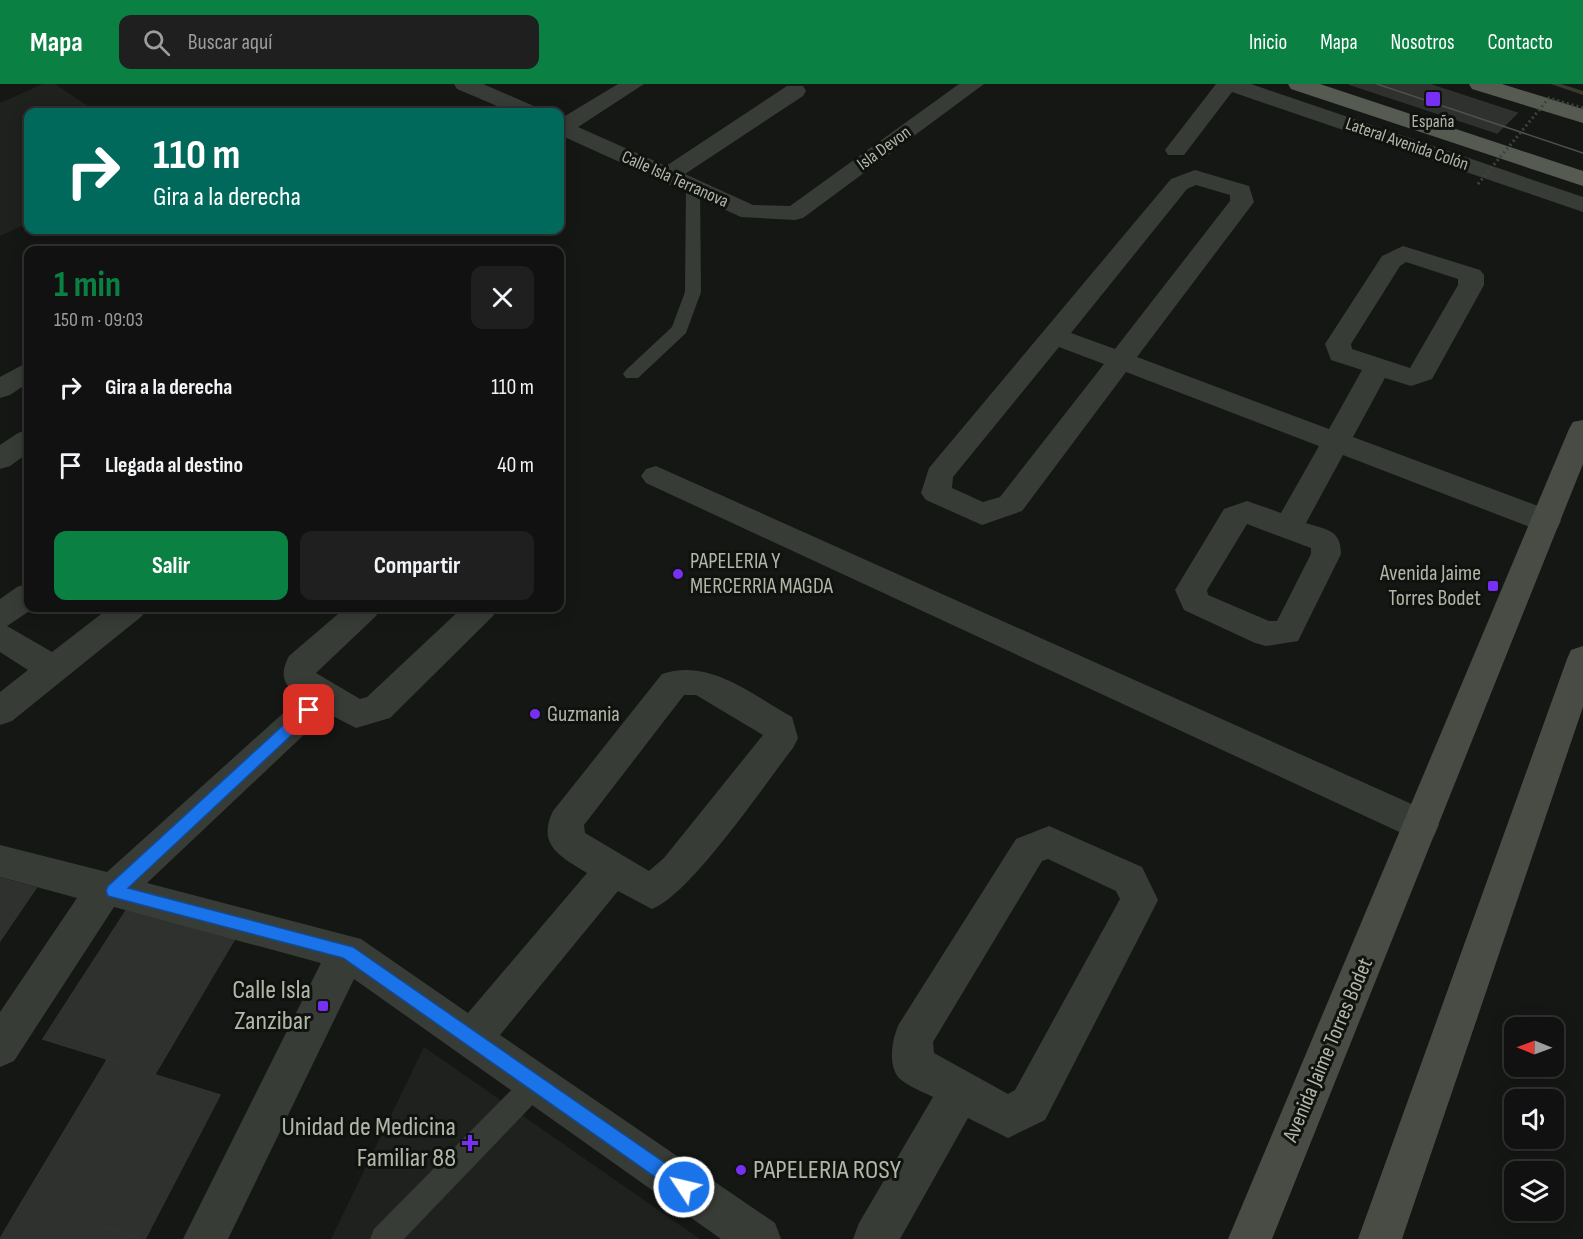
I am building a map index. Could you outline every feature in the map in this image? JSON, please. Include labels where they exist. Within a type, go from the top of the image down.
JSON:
[{"type":"main road","points":[[1299,84],[1583,179]]},
{"type":"main road","points":[[1480,84],[1583,116]]},
{"type":"street","points":[[564,125],[633,84]]},
{"type":"street","name":"Isla Devon","points":[[795,213],[973,84]]},
{"type":"street","points":[[1176,150],[1229,84]]},
{"type":"street","name":"Lateral Avenida Colón","points":[[1229,84],[1583,205]]},
{"type":"street","points":[[470,85],[519,108]]},
{"type":"street","points":[[666,176],[795,91]]},
{"type":"street","name":"Calle Isla Terranova","points":[[564,129],[749,212],[795,213]]},
{"type":"street","points":[[1195,177],[1241,191],[1242,202],[1011,504],[982,514],[936,493],[939,475],[1055,336],[1179,184],[1195,177]]},
{"type":"street","points":[[1403,253],[1471,275],[1471,285],[1422,373],[1411,377],[1378,367],[1340,354],[1338,344],[1391,261],[1403,253]]},
{"type":"street","points":[[1055,336],[1546,521]]},
{"type":"street","points":[[1288,527],[1378,367]]},
{"type":"street","points":[[0,389],[24,374]]},
{"type":"street","name":"Avenida Jaime Torres Bodet","points":[[1250,1239],[1583,429]]},
{"type":"street","points":[[0,459],[24,443]]},
{"type":"street","points":[[656,476],[1421,825]]},
{"type":"street","points":[[1247,512],[1288,527],[1326,542],[1326,554],[1287,632],[1266,634],[1195,603],[1191,590],[1235,517],[1247,512]]},
{"type":"street","points":[[0,616],[24,598]]},
{"type":"street","points":[[0,711],[126,612]]},
{"type":"street","points":[[361,612],[301,665],[299,679],[356,714],[378,708],[479,612]]},
{"type":"street","points":[[0,636],[52,669]]},
{"type":"street","points":[[1380,1239],[1583,659]]},
{"type":"street","points":[[674,683],[703,683],[780,727],[781,738],[677,869],[652,892],[612,869],[568,842],[566,822],[674,683]]},
{"type":"street","points":[[0,1047],[109,890],[326,695]]},
{"type":"street","points":[[1049,842],[1129,879],[1139,900],[1030,1105],[1008,1117],[961,1090],[914,1064],[913,1038],[1029,850],[1049,842]]},
{"type":"street","points":[[0,861],[348,952],[759,1239]]},
{"type":"street","points":[[472,1039],[612,869]]},
{"type":"street","points":[[205,1239],[348,952]]},
{"type":"street","points":[[875,1239],[961,1090]]},
{"type":"lane","points":[[632,374],[680,329],[693,292],[693,188]]},
{"type":"lane","points":[[384,1239],[536,1083]]},
{"type":"path","points":[[1478,184],[1549,98],[1583,108]]},
{"type":"shaded area","points":[[43,84],[55,84],[91,108],[24,108],[24,225],[0,236],[0,103]]},
{"type":"shaded area","name":"Unidad de Medicina Familiar 88","points":[[424,1047],[700,1239],[331,1239]]},
{"type":"building","name":"España","points":[[1349,84],[1428,84],[1517,113],[1497,133]]},
{"type":"building","points":[[0,878],[36,888],[0,941]]},
{"type":"building","points":[[129,906],[237,935],[155,1074],[43,1039]]},
{"type":"building","points":[[107,1060],[220,1095],[145,1239],[23,1200]]},
{"type":"building","points":[[23,1200],[141,1239],[0,1239]]},
{"type":"waterway","points":[[1554,84],[1583,93]]},
{"type":"tram line","points":[[1377,84],[1583,153]]},
{"type":"place","name":"España","points":[[1433,99]]},
{"type":"place","name":"PAPELERIA Y MERCERRIA MAGDA","points":[[678,574]]},
{"type":"place","name":"Avenida Jaime Torres Bodet","points":[[1493,586]]},
{"type":"place","name":"Guzmania","points":[[535,714]]},
{"type":"place","name":"Calle Isla Zanzibar","points":[[323,1006]]},
{"type":"place","name":"Unidad de Medicina Familiar 88","points":[[470,1143]]},
{"type":"place","name":"PAPELERIA ROSY","points":[[741,1170]]},
{"type":"route","points":[[309,710],[113,891],[348,952],[684,1187]]}]
